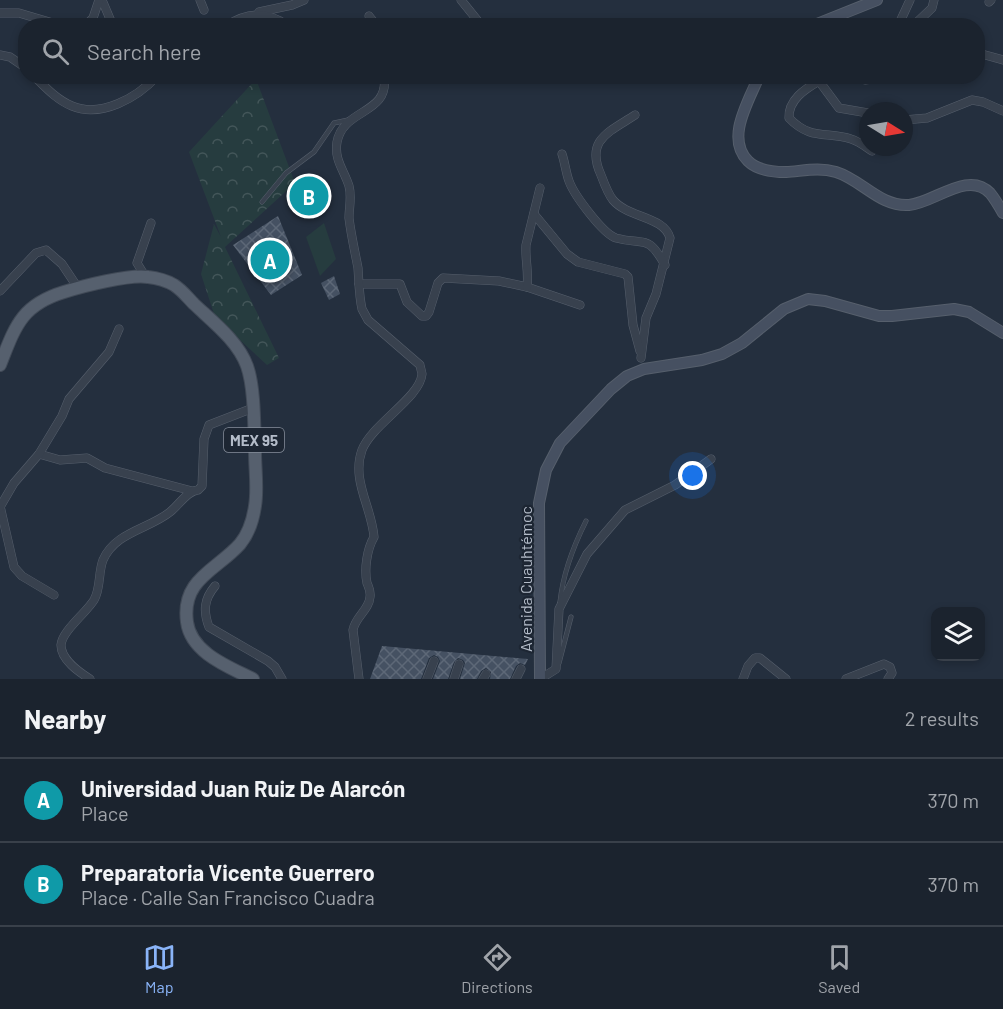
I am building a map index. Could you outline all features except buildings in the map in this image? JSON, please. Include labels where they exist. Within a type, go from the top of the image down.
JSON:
[{"type":"main road","points":[[832,18],[877,0]]},
{"type":"main road","points":[[756,84],[737,138],[742,155],[752,165],[765,170],[784,172],[824,169],[839,173],[878,197],[895,204],[910,205],[933,199],[960,186],[982,188],[990,193],[1003,213]]},
{"type":"main road","name":"MEX 95","points":[[0,365],[16,325],[27,310],[53,295],[145,276],[176,286],[230,339],[241,353],[248,368],[253,408],[255,504],[251,525],[240,544],[202,576],[190,593],[187,622],[191,636],[199,646],[220,662],[253,679]]},
{"type":"main road","name":"Avenida Cuauhtémoc","points":[[540,679],[539,503],[546,470],[560,443],[611,389],[643,363],[702,360],[722,354],[742,343],[784,309],[808,299],[825,300],[879,316],[954,309],[969,312],[1003,333]]},
{"type":"street","points":[[93,18],[101,0]]},
{"type":"street","points":[[101,0],[109,18]]},
{"type":"street","points":[[200,0],[204,10]]},
{"type":"street","points":[[241,18],[304,0]]},
{"type":"street","points":[[461,0],[476,18]]},
{"type":"street","points":[[902,18],[910,0]]},
{"type":"street","points":[[922,18],[932,8],[934,0]]},
{"type":"street","points":[[0,14],[19,13],[36,18]]},
{"type":"street","points":[[249,14],[268,15],[273,18]]},
{"type":"street","points":[[0,55],[18,61]]},
{"type":"street","points":[[985,55],[1003,60]]},
{"type":"street","points":[[43,84],[71,106],[84,109],[97,109],[129,99],[150,84]]},
{"type":"street","points":[[359,679],[353,630],[354,623],[369,603],[371,593],[367,582],[367,556],[369,545],[374,537],[363,493],[360,470],[362,449],[378,426],[418,385],[422,374],[420,365],[368,320],[359,298],[349,217],[350,188],[336,155],[339,134],[349,120],[374,106],[381,97],[386,84]]},
{"type":"street","points":[[813,84],[801,92],[789,111],[789,118],[796,125],[815,135],[851,139],[859,144]]},
{"type":"street","points":[[823,84],[839,108],[859,111]]},
{"type":"street","points":[[913,119],[927,118],[972,100],[1003,111]]},
{"type":"street","points":[[635,115],[605,135],[595,149],[596,164],[612,199],[645,219],[659,223],[668,231],[670,238],[665,265],[646,318],[643,363]]},
{"type":"street","points":[[562,154],[576,194],[605,231],[615,237],[647,243],[656,249],[665,265]]},
{"type":"street","points":[[528,287],[529,268],[525,254],[526,245],[540,188]]},
{"type":"street","points":[[534,214],[567,254],[578,262],[625,274],[628,277],[633,325],[643,363]]},
{"type":"street","points":[[145,276],[137,263],[152,223]]},
{"type":"street","points":[[0,291],[36,253],[46,250],[62,264],[78,288]]},
{"type":"street","points":[[359,284],[400,284],[407,302],[422,316],[426,316],[429,312],[438,283],[443,278],[499,281],[528,287],[580,305]]},
{"type":"street","points":[[54,595],[22,576],[14,567],[0,506],[14,483],[39,454],[62,416],[69,399],[105,357],[119,329]]},
{"type":"street","points":[[39,454],[60,460],[87,458],[105,468],[198,490],[203,480],[204,439],[209,425],[253,408]]},
{"type":"street","points":[[540,679],[556,669],[559,609],[587,554],[625,510],[675,485],[711,459]]},
{"type":"street","points":[[90,679],[69,662],[61,645],[64,635],[83,615],[96,596],[104,560],[110,549],[127,535],[168,514],[192,490]]},
{"type":"street","points":[[215,586],[205,603],[208,627],[268,661],[275,667],[282,679]]},
{"type":"street","points":[[743,679],[748,666],[755,658],[760,658],[786,679]]},
{"type":"street","points":[[427,679],[434,661]]},
{"type":"street","points":[[454,679],[459,664]]},
{"type":"street","points":[[846,679],[884,664],[890,667],[892,673],[888,679]]},
{"type":"street","points":[[516,679],[521,669]]},
{"type":"lane","points":[[262,202],[286,173],[314,152],[334,123],[349,120]]},
{"type":"lane","points":[[559,609],[562,580],[575,542],[586,520]]},
{"type":"lane","points":[[556,669],[571,617]]},
{"type":"green space","points":[[251,84],[258,84],[295,183],[225,247],[279,358],[267,365],[215,317],[201,274],[214,224],[221,237],[189,152]]},
{"type":"green space","points":[[324,223],[336,259],[320,276],[306,237]]},
{"type":"place","name":"Preparatoria Vicente Guerrero","points":[[309,196]]},
{"type":"place","name":"Universidad Juan Ruiz De Alarcón","points":[[270,260]]}]
